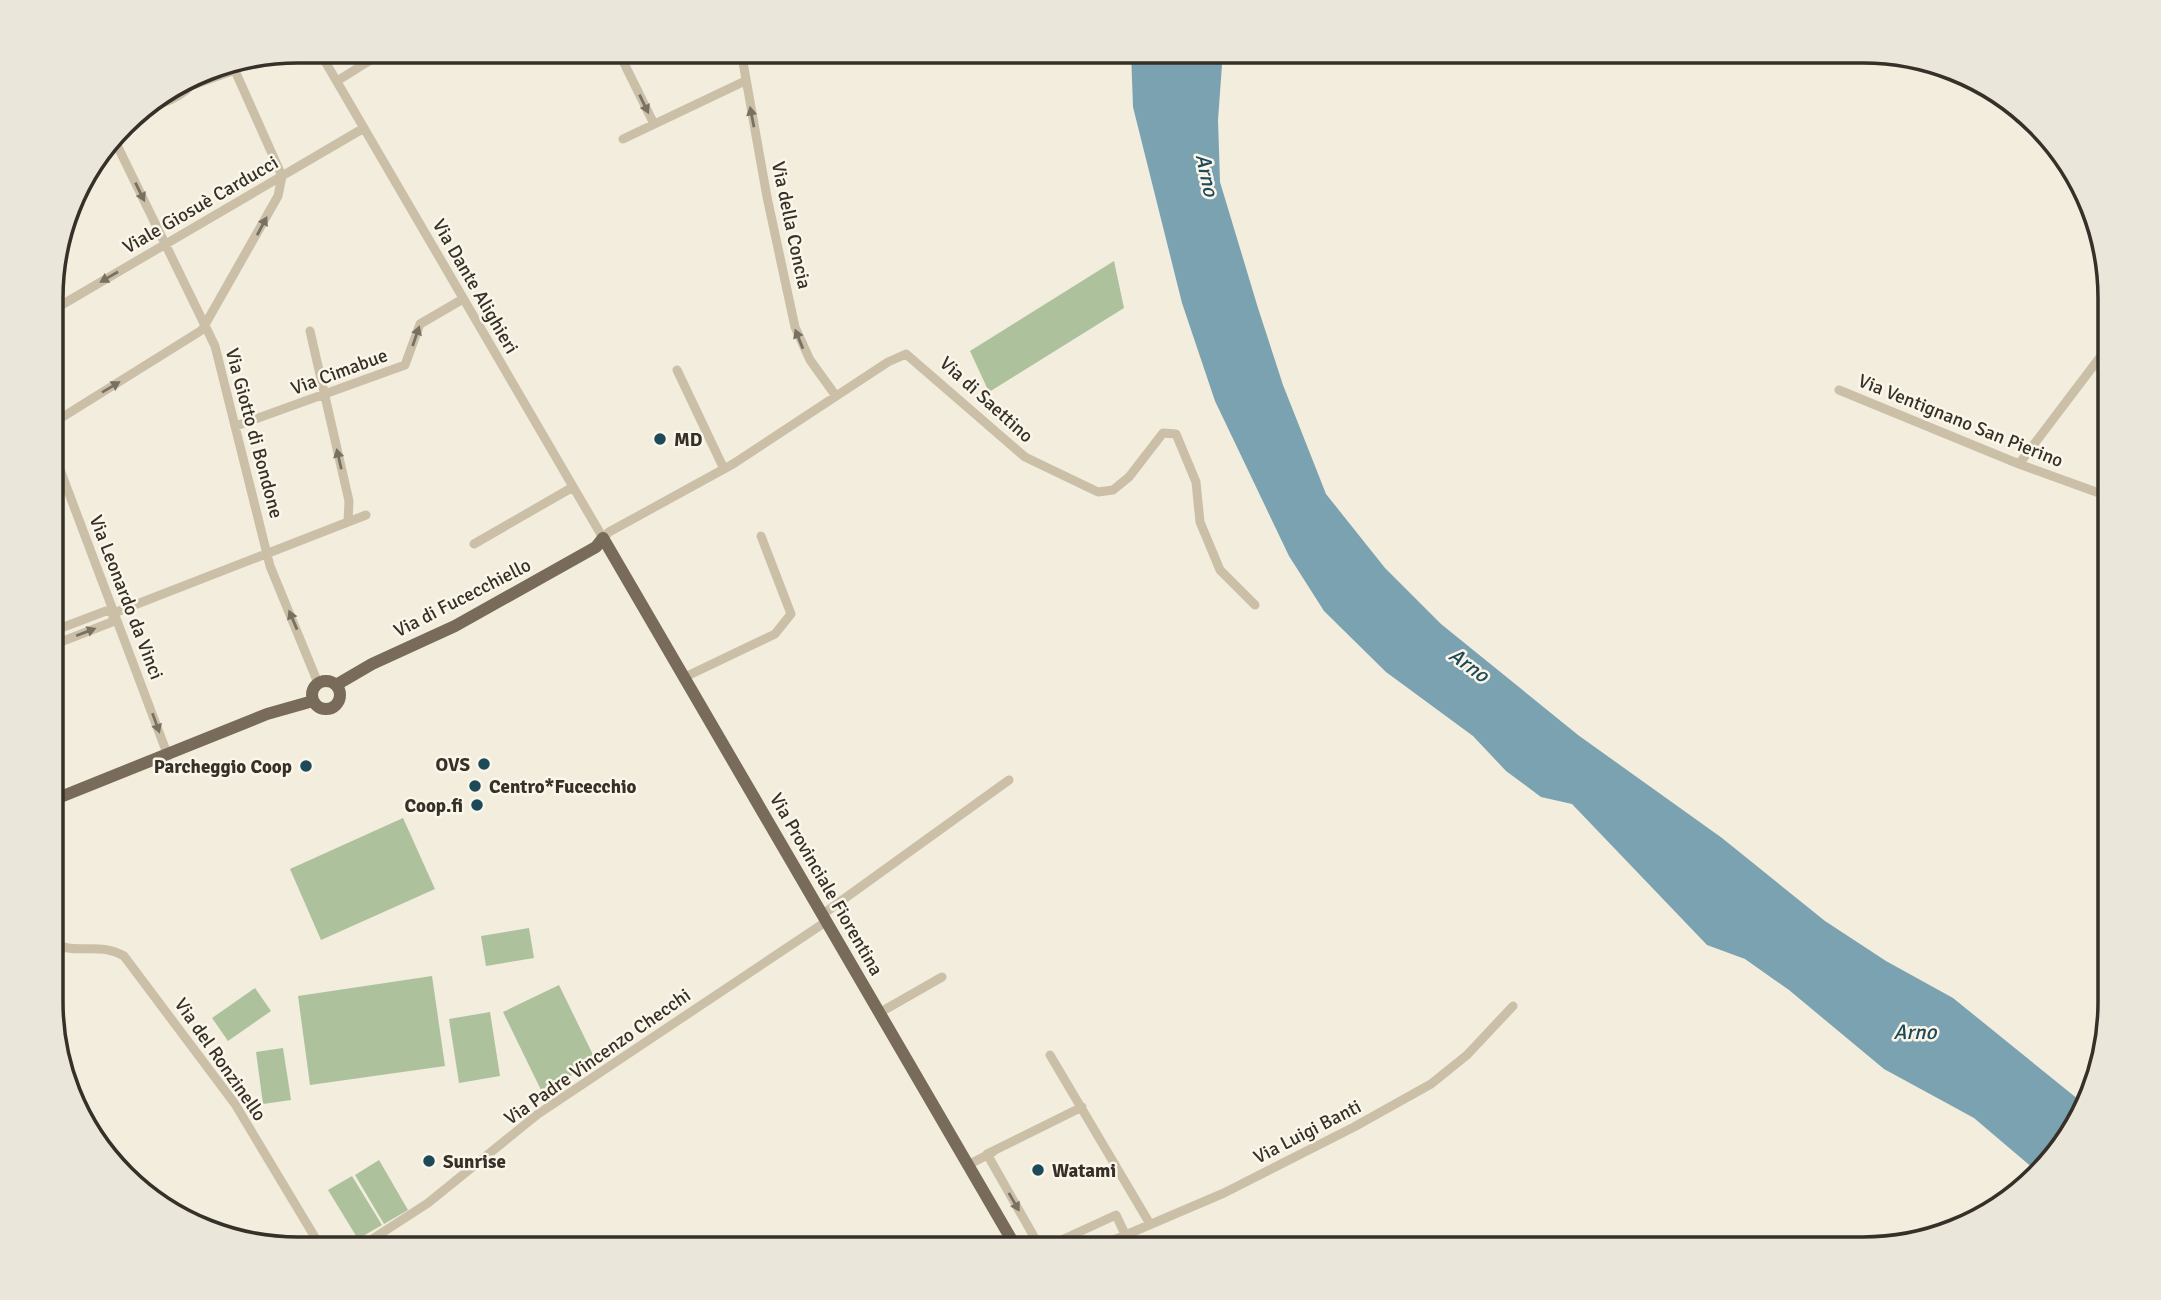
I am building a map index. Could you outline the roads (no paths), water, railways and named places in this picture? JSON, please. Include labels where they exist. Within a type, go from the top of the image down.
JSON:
[{"type":"main road","name":"Via Provinciale Fiorentina","points":[[603,538],[1010,1237]]},
{"type":"main road","name":"Via di Fucecchiello","points":[[336,685],[372,664],[455,626],[596,547],[603,538]]},
{"type":"main road","points":[[328,681],[336,685],[340,699],[335,706],[322,709],[313,701],[312,693],[318,683],[328,681]]},
{"type":"main road","points":[[63,796],[267,714],[313,701]]},
{"type":"street","name":"Via Dante Alighieri","points":[[326,63],[603,538]]},
{"type":"street","points":[[337,81],[366,63]]},
{"type":"street","points":[[623,63],[654,124]]},
{"type":"street","name":"Via della Concia","points":[[743,63],[794,327],[810,360],[836,396]]},
{"type":"street","points":[[63,417],[193,337],[206,323],[278,196],[282,176],[235,72]]},
{"type":"street","points":[[623,139],[746,81]]},
{"type":"street","name":"Viale Giosuè Carducci","points":[[63,304],[364,128]]},
{"type":"street","name":"Via Giotto di Bondone","points":[[118,147],[206,323],[223,371],[270,566],[318,683]]},
{"type":"street","name":"Via Cimabue","points":[[236,426],[405,365],[420,324],[463,299]]},
{"type":"street","points":[[310,331],[349,501],[348,522]]},
{"type":"street","name":"Via di Saettino","points":[[603,538],[609,532],[724,469],[897,357],[912,356],[1026,457],[1098,492],[1113,490],[1129,477],[1163,433],[1177,434],[1196,482],[1200,522],[1220,570],[1255,605]]},
{"type":"street","points":[[2019,464],[2097,361]]},
{"type":"street","points":[[677,370],[724,469]]},
{"type":"street","name":"Via Ventignano San Pierino","points":[[1839,390],[2019,464],[2097,491]]},
{"type":"street","name":"Via Leonardo da Vinci","points":[[63,478],[168,756]]},
{"type":"street","points":[[474,544],[573,487]]},
{"type":"street","name":"Via Giotto di Bondone","points":[[267,552],[366,515]]},
{"type":"street","points":[[685,677],[775,634],[791,614],[761,536]]},
{"type":"street","points":[[63,627],[106,611],[114,614],[267,552]]},
{"type":"street","points":[[63,641],[112,622],[114,614]]},
{"type":"street","name":"Via Padre Vincenzo Checchi","points":[[376,1237],[428,1203],[538,1114],[825,917],[1009,780]]},
{"type":"street","name":"Via del Ronzinello","points":[[63,946],[100,947],[124,956],[235,1104],[315,1237]]},
{"type":"street","points":[[879,1013],[942,976]]},
{"type":"street","name":"Via Luigi Banti","points":[[1120,1236],[1224,1193],[1354,1127],[1431,1084],[1467,1055],[1513,1006]]},
{"type":"street","points":[[1050,1055],[1150,1224]]},
{"type":"street","points":[[968,1165],[1082,1107]]},
{"type":"street","points":[[988,1154],[1035,1237]]},
{"type":"street","points":[[1069,1237],[1116,1215],[1125,1234]]},
{"type":"water","name":"Arno","points":[[1131,63],[1222,63],[1218,120],[1220,182],[1258,308],[1283,385],[1326,494],[1385,568],[1441,624],[1578,735],[1722,838],[1825,921],[1886,961],[1953,998],[2077,1099],[2067,1120],[2031,1166],[1974,1118],[1884,1069],[1789,990],[1745,959],[1707,945],[1572,804],[1541,797],[1506,771],[1473,736],[1386,672],[1324,611],[1289,556],[1215,401],[1182,303],[1133,107]]},
{"type":"place","name":"MD","points":[[660,439]]},
{"type":"place","name":"OVS","points":[[484,764]]},
{"type":"place","name":"Parcheggio Coop","points":[[306,766]]},
{"type":"place","name":"Centro*Fucecchio","points":[[475,786]]},
{"type":"place","name":"Coop.fi","points":[[477,805]]},
{"type":"place","name":"Sunrise","points":[[429,1161]]},
{"type":"place","name":"Watami","points":[[1038,1170]]}]
